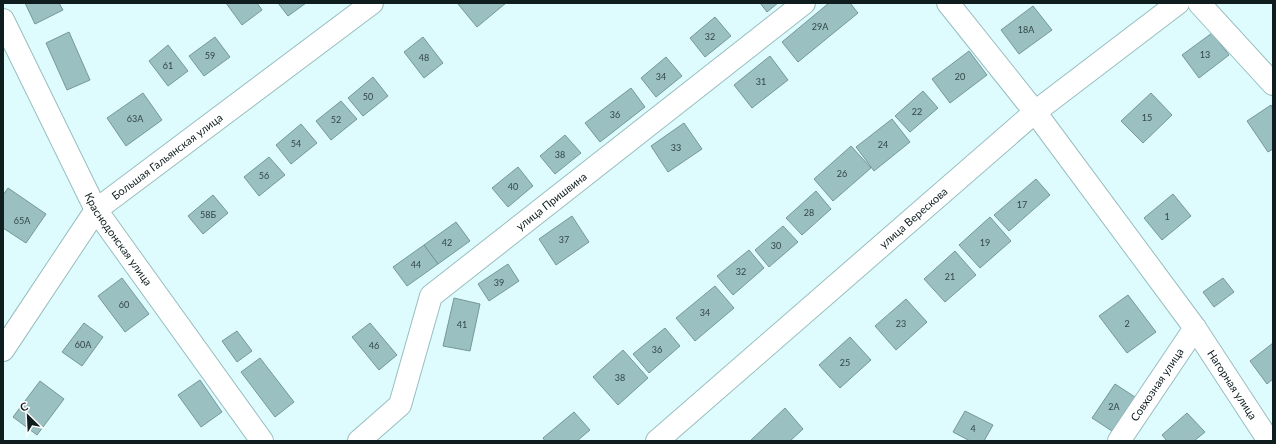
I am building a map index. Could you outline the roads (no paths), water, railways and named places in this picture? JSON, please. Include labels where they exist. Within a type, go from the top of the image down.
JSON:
[{"type":"street","name":"Большая Гальянская улица","points":[[3,350],[96,210],[372,3]]},
{"type":"street","name":"улица Пришвина","points":[[359,441],[400,405],[431,296],[804,3]]},
{"type":"street","name":"Нагорная улица","points":[[948,3],[1035,112],[1194,328],[1269,441]]},
{"type":"street","name":"улица Верескова","points":[[657,441],[1035,112],[1178,3]]},
{"type":"street","points":[[1199,3],[1273,84]]},
{"type":"street","name":"Краснодонская улица","points":[[3,20],[96,210],[262,441]]},
{"type":"street","name":"Совхозная улица","points":[[1119,441],[1194,328]]}]
